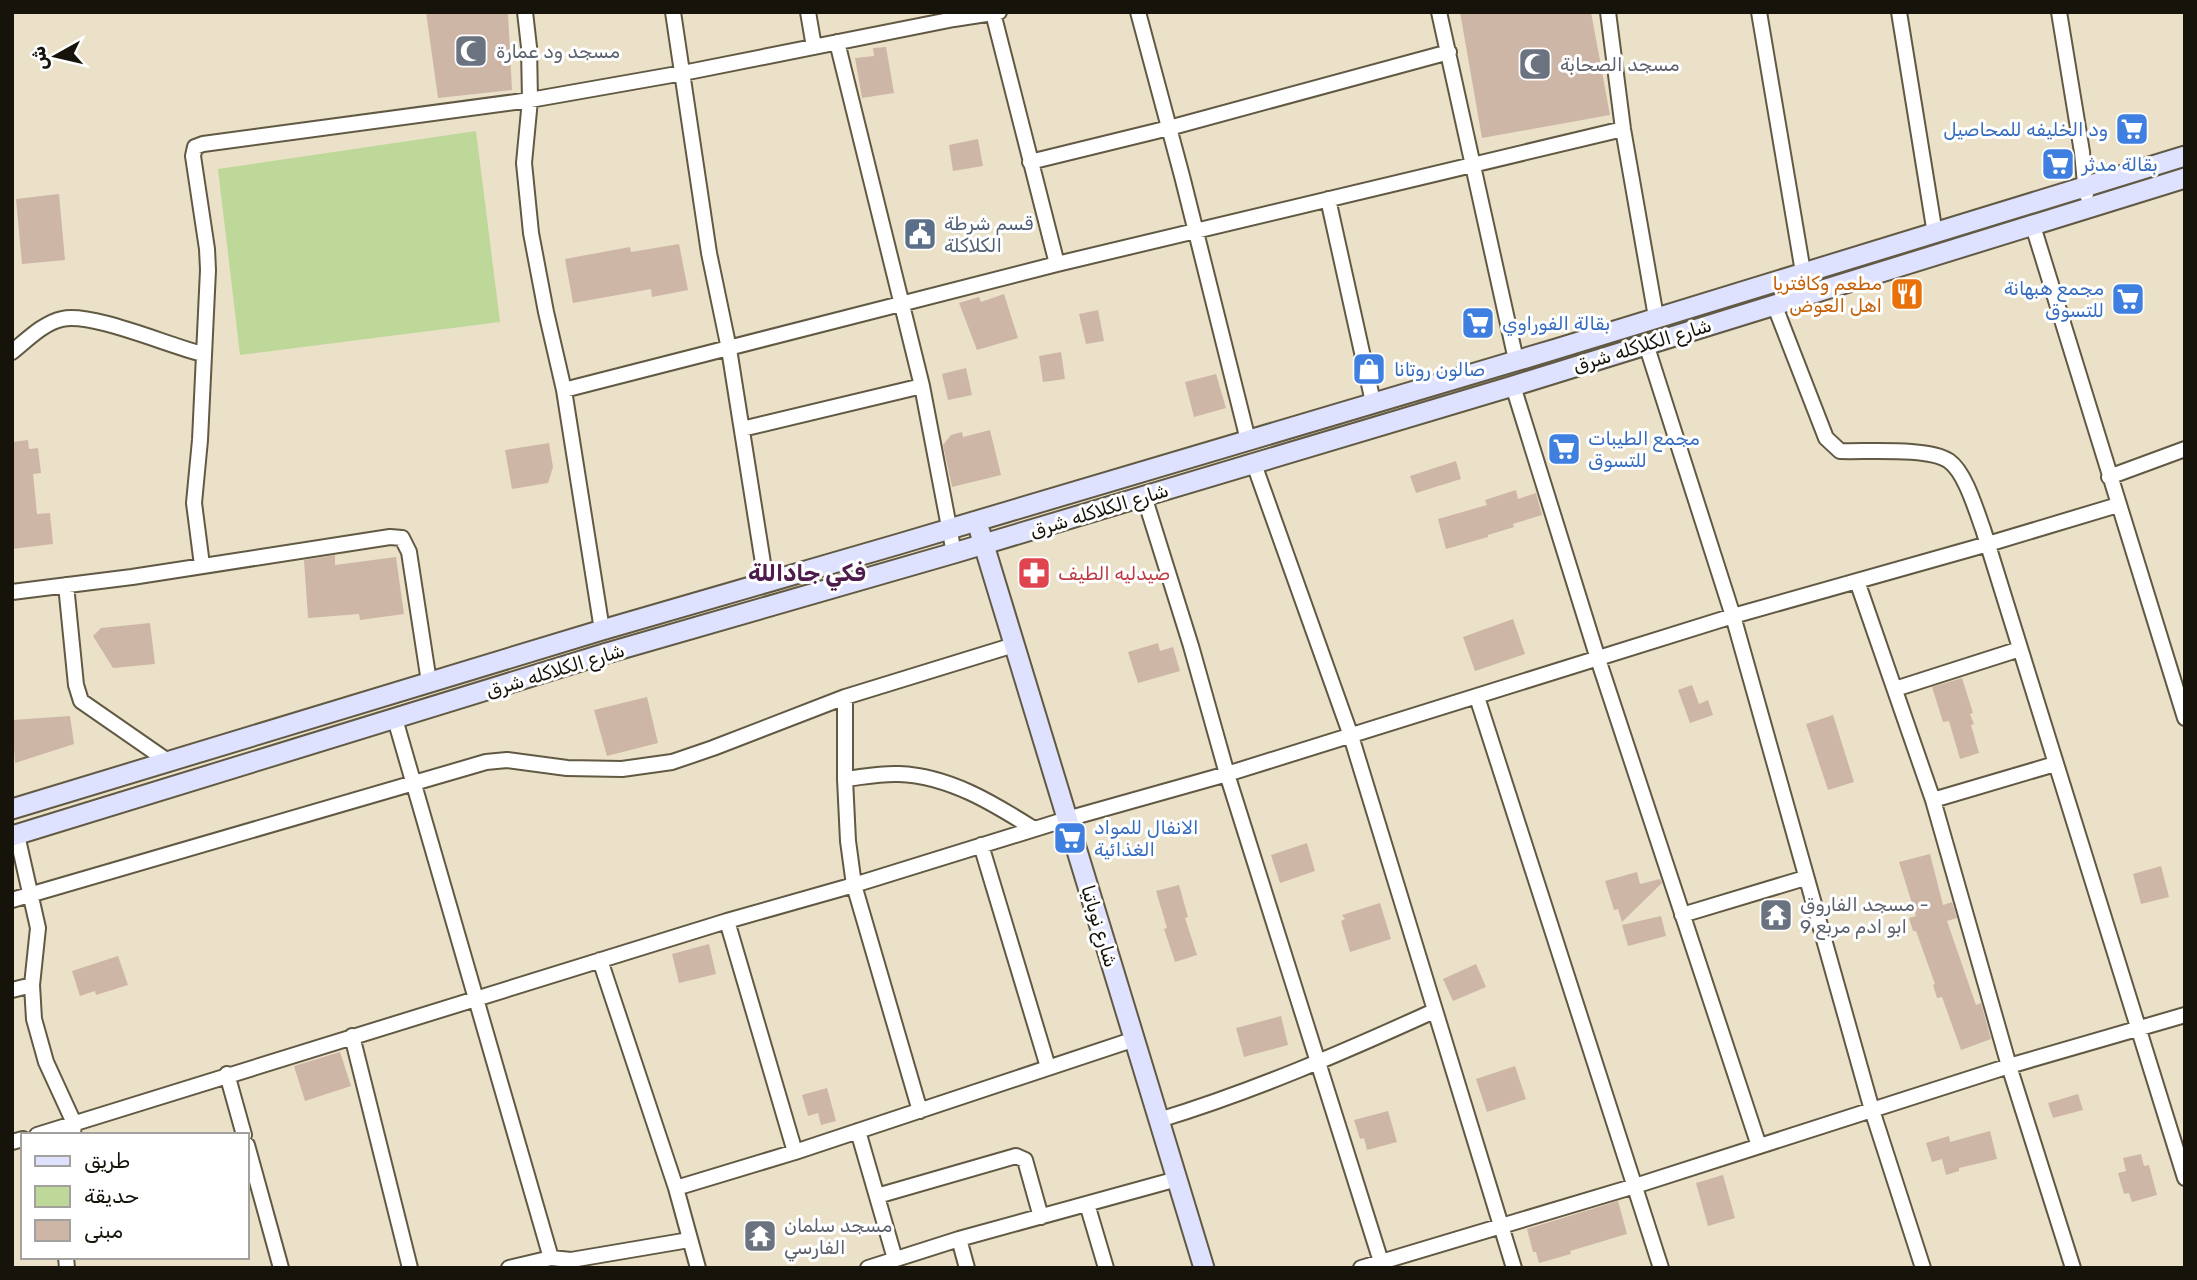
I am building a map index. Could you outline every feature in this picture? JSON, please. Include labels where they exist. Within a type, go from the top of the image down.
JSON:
[{"type":"street","points":[[526,12],[530,100],[524,163],[531,233],[564,390],[602,630]]},
{"type":"street","points":[[673,12],[709,253],[729,349],[766,582]]},
{"type":"street","points":[[808,12],[814,47]]},
{"type":"street","points":[[1138,12],[1248,440]]},
{"type":"street","points":[[1439,12],[1516,360]]},
{"type":"street","points":[[1608,12],[1623,129],[1656,317]]},
{"type":"street","points":[[1759,12],[1803,272]]},
{"type":"street","points":[[1899,12],[1935,234]]},
{"type":"street","points":[[2059,12],[2082,152],[2086,209]]},
{"type":"street","points":[[202,565],[194,503],[200,440],[207,249],[193,156],[195,147],[203,144],[530,100],[683,74],[954,16],[996,13],[1030,162],[1057,264]]},
{"type":"street","points":[[837,42],[922,386],[954,553]]},
{"type":"street","points":[[1030,162],[1169,128],[1448,52]]},
{"type":"street","points":[[564,390],[1057,264],[1623,129]]},
{"type":"street","name":"شارع الكلاكله شرق","points":[[12,809],[602,630],[1516,360],[2185,156]]},
{"type":"street","name":"شارع الكلاكله شرق","points":[[15,836],[607,653],[983,545],[1513,386],[2185,178]]},
{"type":"street","points":[[1328,199],[1373,402]]},
{"type":"street","points":[[2033,226],[2185,718]]},
{"type":"street","points":[[1774,304],[1826,438],[1840,451],[1932,453],[1950,461],[1962,476],[1988,544],[2185,1178]]},
{"type":"street","points":[[12,352],[37,332],[62,319],[99,321],[203,354]]},
{"type":"street","points":[[1646,344],[1732,616],[1872,1110],[1923,1268]]},
{"type":"street","points":[[742,429],[922,386]]},
{"type":"street","points":[[1513,386],[1598,659],[1759,1146]]},
{"type":"street","points":[[2109,477],[2185,449]]},
{"type":"street","points":[[1254,464],[1351,736],[1514,1268]]},
{"type":"street","points":[[1144,496],[1191,646],[1227,774],[1382,1265]]},
{"type":"street","points":[[49,1133],[73,1129],[227,1074],[727,920],[854,885],[1067,818],[1227,774],[1732,616],[2118,505]]},
{"type":"street","name":"شارع نوباتيا","points":[[976,520],[1205,1268]]},
{"type":"street","points":[[12,592],[390,537],[402,538],[409,552],[429,682]]},
{"type":"street","points":[[1857,582],[1933,800],[2009,1066],[2073,1268]]},
{"type":"street","points":[[66,585],[76,685],[81,701],[169,762]]},
{"type":"street","points":[[12,900],[486,762],[507,760],[567,768],[622,769],[672,762],[845,697],[1014,645]]},
{"type":"street","points":[[1895,688],[2020,649]]},
{"type":"street","points":[[845,697],[845,779],[848,841],[854,885],[920,1111]]},
{"type":"street","points":[[1478,697],[1661,1268]]},
{"type":"street","points":[[395,719],[551,1258]]},
{"type":"street","points":[[1933,800],[2055,764]]},
{"type":"street","points":[[845,779],[897,774],[922,776],[993,802],[1034,829]]},
{"type":"street","points":[[15,836],[38,929],[32,985],[34,1019],[46,1062],[73,1129]]},
{"type":"street","points":[[981,845],[1048,1067]]},
{"type":"street","points":[[1682,915],[1805,878]]},
{"type":"street","points":[[727,920],[795,1152]]},
{"type":"street","points":[[600,960],[676,1188],[698,1268]]},
{"type":"street","points":[[12,990],[32,985]]},
{"type":"street","points":[[1159,1120],[1225,1099],[1318,1063],[1434,1011]]},
{"type":"street","points":[[1361,1268],[1382,1265],[2009,1066],[2185,1015]]},
{"type":"street","points":[[352,1037],[410,1268]]},
{"type":"street","points":[[676,1188],[795,1152],[1135,1040]]},
{"type":"street","points":[[227,1074],[243,1133]]},
{"type":"street","points":[[858,1131],[895,1259]]},
{"type":"street","points":[[248,1149],[281,1268]]},
{"type":"street","points":[[877,1196],[1016,1156],[1024,1160],[1041,1217]]},
{"type":"street","points":[[868,1268],[959,1239],[1177,1179]]},
{"type":"street","points":[[1087,1205],[1106,1268]]},
{"type":"street","points":[[959,1239],[968,1268]]},
{"type":"street","points":[[509,1268],[551,1258],[571,1260],[689,1240]]},
{"type":"green space","points":[[476,131],[500,322],[240,355],[218,169]]},
{"type":"building","name":"مسجد ود عمارة","points":[[426,12],[508,12],[512,90],[438,98]]},
{"type":"building","name":"مسجد الصحابة","points":[[1460,12],[1591,12],[1610,115],[1482,138]]},
{"type":"building","points":[[886,47],[894,93],[862,98],[855,58],[874,56],[873,48]]},
{"type":"building","points":[[978,139],[983,166],[953,171],[949,145]]},
{"type":"building","points":[[59,194],[65,260],[22,264],[16,199]]},
{"type":"building","points":[[679,244],[688,290],[652,297],[651,289],[573,303],[565,259],[630,247],[631,252]]},
{"type":"building","points":[[1004,294],[1018,338],[977,350],[959,303],[979,297],[981,302]]},
{"type":"building","points":[[1098,310],[1104,341],[1086,344],[1079,314]]},
{"type":"building","points":[[1061,352],[1065,379],[1043,382],[1039,356]]},
{"type":"building","points":[[966,368],[972,395],[948,400],[942,374]]},
{"type":"building","points":[[1216,374],[1226,408],[1194,417],[1185,382]]},
{"type":"building","points":[[990,430],[1001,475],[952,487],[943,445],[951,435],[962,432],[963,437]]},
{"type":"building","points":[[28,440],[29,449],[38,448],[41,473],[33,474],[37,514],[50,513],[53,544],[12,549],[12,442]]},
{"type":"building","points":[[549,443],[553,467],[548,483],[512,489],[505,450]]},
{"type":"building","points":[[1456,461],[1461,479],[1416,493],[1410,476]]},
{"type":"building","points":[[1516,490],[1518,499],[1536,493],[1542,515],[1513,524],[1514,527],[1488,537],[1446,549],[1438,519],[1487,505],[1485,500]]},
{"type":"building","points":[[335,555],[335,565],[396,557],[404,614],[360,620],[359,614],[308,618],[304,560]]},
{"type":"building","points":[[1513,619],[1525,654],[1475,671],[1463,637]]},
{"type":"building","points":[[150,623],[155,664],[113,668],[93,636],[101,628]]},
{"type":"building","points":[[1158,643],[1160,651],[1173,647],[1180,671],[1138,683],[1128,652]]},
{"type":"building","points":[[1962,678],[1973,713],[1970,714],[1974,724],[1971,725],[1979,753],[1960,759],[1949,721],[1943,722],[1932,687]]},
{"type":"building","points":[[1692,685],[1699,704],[1708,700],[1713,715],[1690,723],[1678,690]]},
{"type":"building","points":[[647,697],[658,743],[607,756],[594,710]]},
{"type":"building","points":[[1833,715],[1854,782],[1828,790],[1806,724]]},
{"type":"building","points":[[70,716],[74,744],[15,763],[12,720]]},
{"type":"building","points":[[1307,843],[1315,871],[1280,883],[1271,855]]},
{"type":"building","points":[[1930,854],[1943,905],[1952,902],[1957,918],[1947,921],[1976,1005],[1981,1003],[1991,1039],[1961,1050],[1942,997],[1937,998],[1933,985],[1935,984],[1916,931],[1913,931],[1909,918],[1916,916],[1899,862]]},
{"type":"building","points":[[2161,866],[2169,897],[2141,904],[2133,874]]},
{"type":"building","points":[[1637,872],[1640,884],[1660,879],[1662,883],[1622,922],[1618,909],[1614,910],[1605,881]]},
{"type":"building","points":[[1179,885],[1188,917],[1185,918],[1197,955],[1175,962],[1156,891]]},
{"type":"building","points":[[1380,903],[1391,939],[1350,952],[1341,921],[1345,919],[1342,915]]},
{"type":"building","points":[[1661,916],[1666,936],[1628,946],[1622,925]]},
{"type":"building","points":[[709,944],[716,974],[679,983],[672,954]]},
{"type":"building","points":[[118,956],[128,985],[96,995],[95,991],[80,996],[72,971]]},
{"type":"building","points":[[1476,964],[1486,987],[1453,1001],[1443,979]]},
{"type":"building","points":[[1281,1016],[1288,1045],[1244,1057],[1236,1028]]},
{"type":"building","points":[[340,1052],[351,1086],[305,1101],[294,1066]]},
{"type":"building","points":[[1515,1066],[1526,1099],[1487,1112],[1476,1079]]},
{"type":"building","points":[[827,1088],[836,1121],[821,1125],[818,1113],[808,1116],[802,1095]]},
{"type":"building","points":[[2078,1094],[2083,1110],[2053,1118],[2048,1103]]},
{"type":"building","points":[[1388,1111],[1397,1142],[1367,1150],[1354,1120]]},
{"type":"building","points":[[1990,1131],[1997,1159],[1959,1168],[1959,1171],[1946,1175],[1942,1159],[1932,1162],[1926,1143],[1949,1136],[1950,1142]]},
{"type":"building","points":[[2141,1154],[2144,1166],[2149,1165],[2157,1195],[2132,1202],[2129,1193],[2124,1194],[2118,1173],[2126,1171],[2123,1158]]},
{"type":"building","points":[[1723,1175],[1735,1218],[1708,1226],[1696,1183]]},
{"type":"building","points":[[1618,1201],[1627,1234],[1539,1263],[1527,1229]]},
{"type":"place","name":"مسجد ود عمارة","points":[[471,51]]},
{"type":"place","name":"مسجد الصحابة","points":[[1535,64]]},
{"type":"place","name":"ود الخليفه للمحاصيل","points":[[2132,129]]},
{"type":"place","name":"بقالة مدثر","points":[[2058,164]]},
{"type":"place","name":"قسم شرطة الكلاكلة","points":[[920,234]]},
{"type":"place","name":"مطعم وكافتريا اهل العوض","points":[[1907,294]]},
{"type":"place","name":"مجمع هبهانة للتسوق","points":[[2128,299]]},
{"type":"place","name":"بقالة الفوراوي","points":[[1478,323]]},
{"type":"place","name":"صالون روتانا","points":[[1369,369]]},
{"type":"place","name":"مجمع الطيبات للتسوق","points":[[1564,449]]},
{"type":"place","name":"صيدليه الطيف","points":[[1034,573]]},
{"type":"place","name":"الانفال للمواد الغذائية","points":[[1070,838]]},
{"type":"place","name":"مسجد الفاروق - ابو ادم مربع 9","points":[[1776,915]]},
{"type":"place","name":"مسجد سلمان الفارسي","points":[[760,1236]]},
{"type":"district","name":"فكي جاداللة","points":[[807,573]]}]
